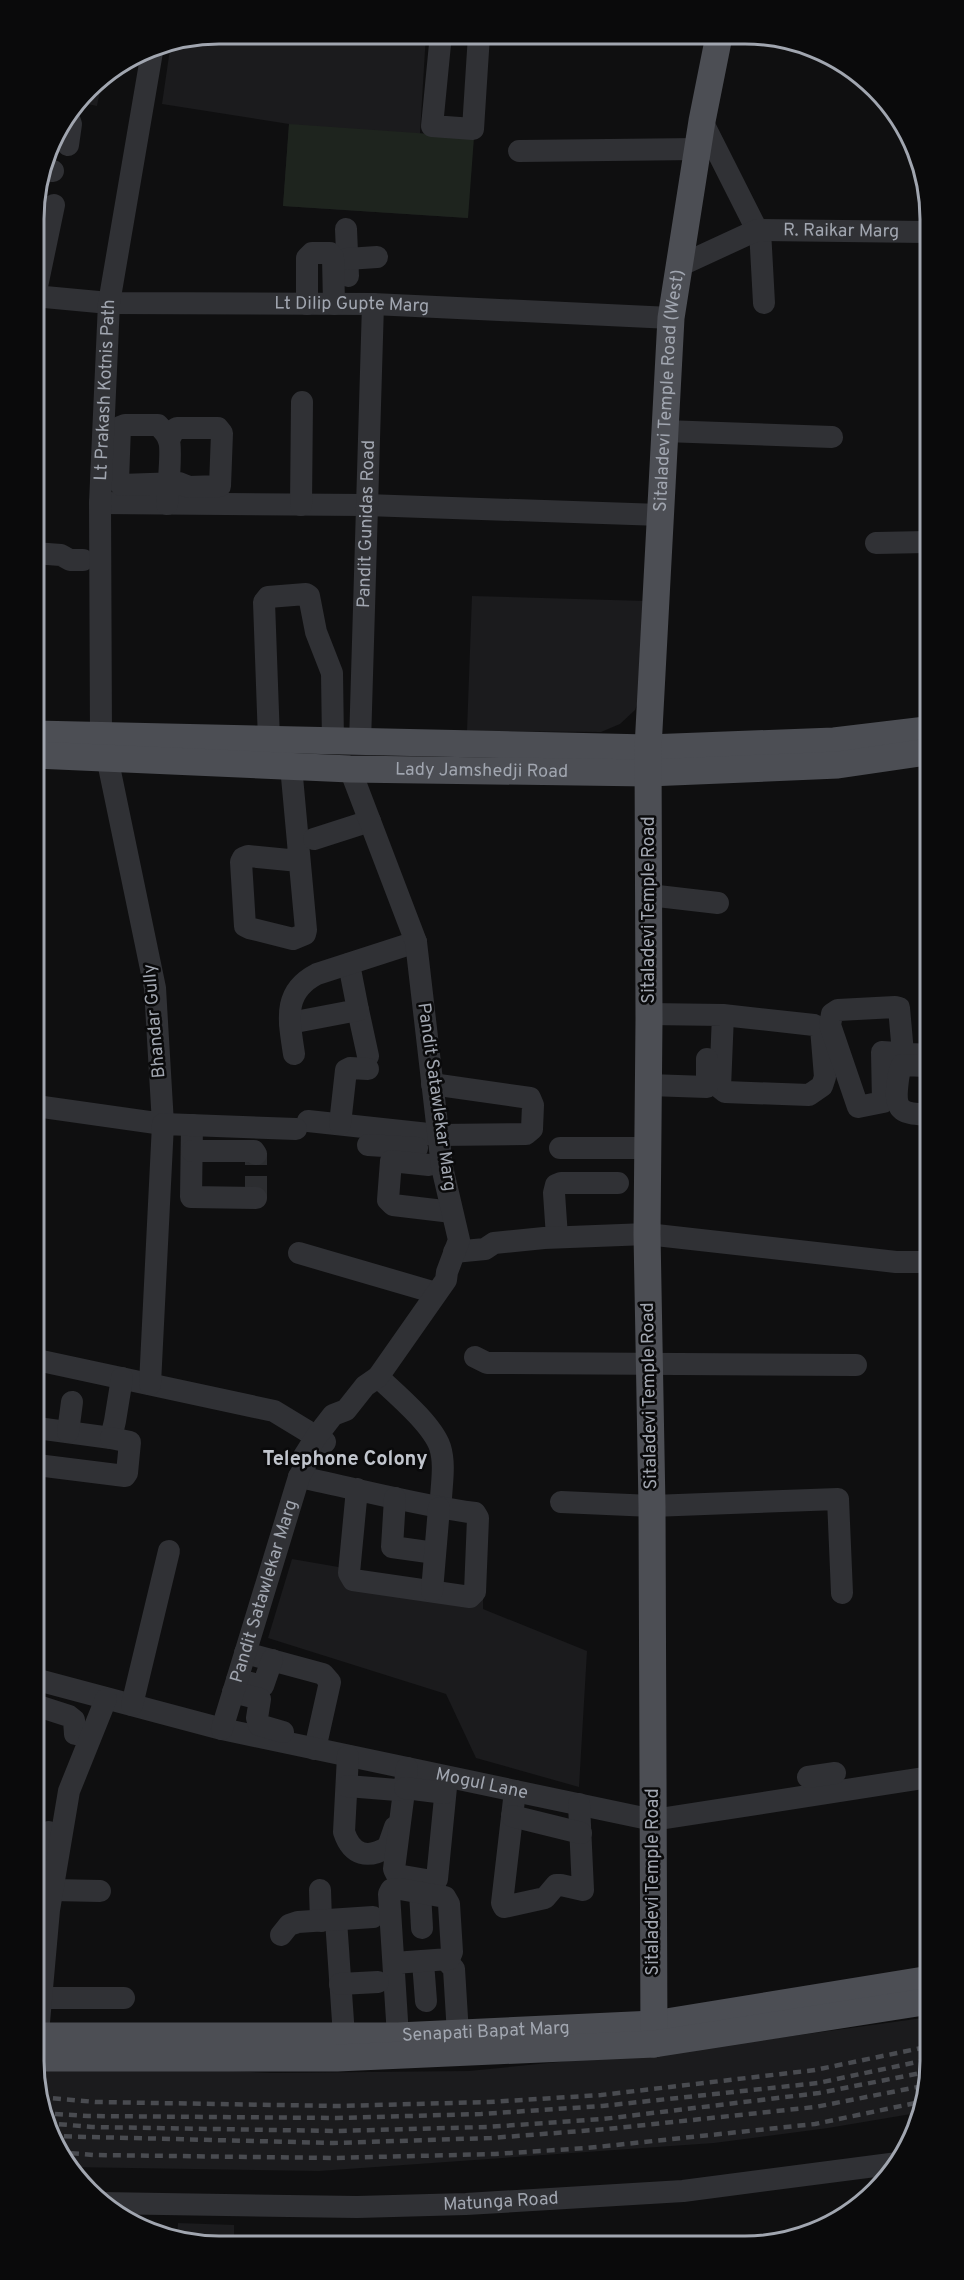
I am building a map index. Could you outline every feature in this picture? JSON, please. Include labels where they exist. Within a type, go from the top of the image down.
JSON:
[{"type":"main road","name":"Sitaladevi Temple Road (West)","points":[[648,761],[671,318],[702,121],[717,44]]},
{"type":"main road","name":"Lady Jamshedji Road","points":[[44,736],[104,747],[291,766],[350,769],[648,761],[920,730]]},
{"type":"main road","name":"Lady Jamshedji Road","points":[[44,754],[104,747],[269,740],[360,743],[648,761],[838,765],[920,753]]},
{"type":"main road","name":"Sitaladevi Temple Road","points":[[648,761],[647,1234],[652,1506],[654,2034]]},
{"type":"main road","name":"Senapati Bapat Marg","points":[[771,2016],[920,1981]]},
{"type":"main road","name":"Senapati Bapat Marg","points":[[44,2036],[162,2047],[399,2046],[654,2034],[771,2016],[920,2002]]},
{"type":"main road","name":"Senapati Bapat Marg","points":[[295,2047],[344,2036],[399,2046],[458,2034],[654,2034]]},
{"type":"main road","name":"Senapati Bapat Marg","points":[[44,2058],[162,2047]]},
{"type":"street","points":[[440,44],[432,126],[473,129],[478,44]]},
{"type":"street","name":"Lt Prakash Kotnis Path","points":[[104,747],[100,503],[109,303],[151,57]]},
{"type":"street","name":"R. Raikar Marg","points":[[702,121],[759,230]]},
{"type":"street","points":[[68,145],[71,124]]},
{"type":"street","points":[[519,151],[698,148]]},
{"type":"street","points":[[44,253],[54,205]]},
{"type":"street","points":[[339,300],[347,259],[346,229]]},
{"type":"street","points":[[759,230],[765,303]]},
{"type":"street","name":"R. Raikar Marg","points":[[679,266],[759,230],[920,232]]},
{"type":"street","points":[[307,298],[307,258],[309,254],[330,253],[333,257],[339,300]]},
{"type":"street","points":[[347,259],[377,257]]},
{"type":"street","name":"Lt Dilip Gupte Marg","points":[[44,297],[109,303],[307,298],[373,304],[671,318]]},
{"type":"street","name":"Pandit Gunidas Road","points":[[360,743],[373,304]]},
{"type":"street","points":[[301,505],[302,402]]},
{"type":"street","points":[[174,452],[158,425],[120,427],[119,483],[168,493],[301,505],[366,505],[661,515]]},
{"type":"street","points":[[100,503],[168,493],[179,483],[189,487],[220,486],[215,460],[222,433],[220,429],[177,428],[174,430],[174,452],[168,493]]},
{"type":"street","points":[[664,431],[832,437]]},
{"type":"street","points":[[876,543],[920,542]]},
{"type":"street","points":[[44,554],[61,555],[70,560],[83,560]]},
{"type":"street","points":[[269,740],[264,602],[268,597],[306,594],[309,596],[316,632],[332,673],[333,742]]},
{"type":"street","name":"Bhandar Gully","points":[[104,747],[155,988],[163,1124],[150,1384]]},
{"type":"street","points":[[291,766],[299,861]]},
{"type":"street","name":"Pandit Satawlekar Marg","points":[[222,1729],[302,1471],[304,1456],[320,1440],[333,1415],[346,1410],[365,1386],[378,1377],[441,1287],[455,1277],[462,1246],[444,1211],[433,1150],[432,1084],[416,942],[350,769]]},
{"type":"street","points":[[314,839],[370,821]]},
{"type":"street","points":[[649,895],[718,903]]},
{"type":"street","points":[[294,1054],[290,1023],[291,1006],[296,991],[303,981],[416,942]]},
{"type":"street","points":[[340,1124],[346,1070],[368,1062],[349,964]]},
{"type":"street","points":[[903,1048],[899,1008],[838,1010],[832,1014],[830,1025],[858,1107],[883,1102],[882,1052],[903,1048],[920,1044]]},
{"type":"street","points":[[290,1023],[358,1010]]},
{"type":"street","points":[[649,1014],[715,1016],[814,1025],[821,1028],[825,1077],[822,1086],[809,1095],[725,1092],[720,1088],[715,1016]]},
{"type":"street","points":[[649,1085],[707,1087],[715,1016]]},
{"type":"street","points":[[903,1048],[920,1053]]},
{"type":"street","points":[[920,1066],[902,1065],[899,1070],[896,1100],[899,1108],[905,1113],[920,1114]]},
{"type":"street","points":[[432,1084],[526,1096],[530,1098],[533,1105],[533,1124],[530,1132],[526,1134],[433,1150],[392,1161],[387,1197],[390,1204],[444,1211]]},
{"type":"street","points":[[44,1107],[163,1124],[340,1124],[433,1150]]},
{"type":"street","points":[[192,1125],[191,1197],[256,1198]]},
{"type":"street","points":[[368,1145],[433,1150]]},
{"type":"street","points":[[560,1148],[648,1148]]},
{"type":"street","points":[[192,1151],[254,1151],[256,1154]]},
{"type":"street","points":[[557,1237],[554,1193],[556,1185],[561,1183],[618,1183]]},
{"type":"street","points":[[462,1246],[482,1238],[494,1243],[557,1237],[647,1234],[896,1262],[920,1262]]},
{"type":"street","points":[[299,1253],[441,1287]]},
{"type":"street","points":[[475,1357],[487,1362],[856,1365]]},
{"type":"street","points":[[44,1362],[121,1383],[150,1384],[274,1411],[320,1440]]},
{"type":"street","points":[[44,1369],[108,1380],[114,1386],[121,1383]]},
{"type":"street","points":[[378,1377],[403,1400],[440,1445],[443,1464],[432,1591]]},
{"type":"street","points":[[111,1438],[121,1383]]},
{"type":"street","points":[[44,1455],[51,1430],[72,1402]]},
{"type":"street","points":[[44,1466],[125,1476],[127,1473],[130,1442],[51,1430]]},
{"type":"street","points":[[302,1471],[357,1490],[394,1498],[440,1503],[475,1513],[478,1518],[475,1592],[470,1597],[353,1580],[349,1573],[357,1490]]},
{"type":"street","points":[[561,1502],[652,1506],[822,1493],[838,1499],[842,1593]]},
{"type":"street","points":[[394,1498],[392,1547],[435,1553]]},
{"type":"street","points":[[132,1705],[169,1551]]},
{"type":"street","points":[[245,1653],[323,1674],[328,1679],[330,1682],[316,1744]]},
{"type":"street","points":[[233,1693],[264,1686],[272,1660]]},
{"type":"street","name":"Mogul Lane","points":[[44,1682],[222,1729],[316,1744],[402,1778],[446,1785],[514,1791],[653,1820],[920,1779]]},
{"type":"street","points":[[233,1693],[260,1699],[257,1722],[261,1727],[292,1739]]},
{"type":"street","points":[[44,1957],[47,1895],[69,1791],[106,1699]]},
{"type":"street","points":[[44,1708],[69,1716],[74,1720],[73,1744],[44,1851]]},
{"type":"street","points":[[348,1756],[344,1832],[346,1839],[356,1851],[363,1854],[373,1855],[388,1847],[395,1831],[402,1778]]},
{"type":"street","points":[[808,1776],[835,1773]]},
{"type":"street","points":[[347,1786],[402,1778]]},
{"type":"street","points":[[402,1778],[395,1873],[432,1881],[437,1879],[446,1785]]},
{"type":"street","points":[[514,1791],[502,1903],[504,1907],[545,1898],[561,1884],[579,1891],[583,1890],[579,1804]]},
{"type":"street","points":[[512,1816],[581,1833]]},
{"type":"street","points":[[393,1963],[446,1960],[452,1952],[448,1900],[442,1896],[396,1889],[389,1894],[393,1963],[399,2046]]},
{"type":"street","points":[[320,1890],[340,1984],[344,2036]]},
{"type":"street","points":[[47,1895],[100,1891]]},
{"type":"street","points":[[420,1892],[422,1928]]},
{"type":"street","points":[[281,1935],[293,1923],[373,1917]]},
{"type":"street","points":[[446,1960],[453,1969],[458,2034]]},
{"type":"street","points":[[423,1962],[426,2001]]},
{"type":"street","points":[[340,1984],[378,1982]]},
{"type":"street","points":[[44,1998],[124,1998]]},
{"type":"street","name":"Matunga Road","points":[[116,2203],[357,2207],[466,2204],[683,2191],[887,2164]]},
{"type":"shaded area","points":[[207,44],[425,44],[420,133],[468,218],[283,206],[289,124],[162,104],[170,51],[174,49]]},
{"type":"shaded area","points":[[100,90],[97,106],[86,104]]},
{"type":"shaded area","points":[[289,124],[474,137],[468,218],[283,206]]},
{"type":"shaded area","points":[[472,596],[646,601],[643,688],[635,710],[620,724],[601,732],[467,731]]},
{"type":"shaded area","points":[[292,1559],[483,1592],[483,1609],[587,1651],[579,1787],[476,1758],[446,1694],[268,1638]]},
{"type":"shaded area","points":[[920,2018],[920,2073],[912,2114],[714,2143],[319,2171],[79,2167],[67,2149],[49,2106],[44,2062],[272,2073],[469,2071],[720,2046]]},
{"type":"shaded area","points":[[178,2223],[234,2225],[234,2236],[207,2236],[178,2231]]},
{"type":"tunnel","points":[[256,1154],[256,1198]]},
{"type":"railway","points":[[47,2098],[96,2102],[338,2106],[489,2102],[601,2095],[815,2070],[920,2048]]},
{"type":"railway","points":[[52,2114],[337,2118],[481,2114],[602,2106],[818,2083],[920,2061]]},
{"type":"railway","points":[[56,2124],[92,2127],[335,2131],[487,2127],[603,2119],[819,2093],[920,2073]]},
{"type":"railway","points":[[61,2136],[334,2143],[491,2138],[607,2129],[815,2107],[918,2087]]},
{"type":"railway","points":[[70,2153],[333,2158],[495,2154],[587,2148],[815,2124],[915,2103]]},
{"type":"district","name":"Telephone Colony","points":[[345,1460]]}]
